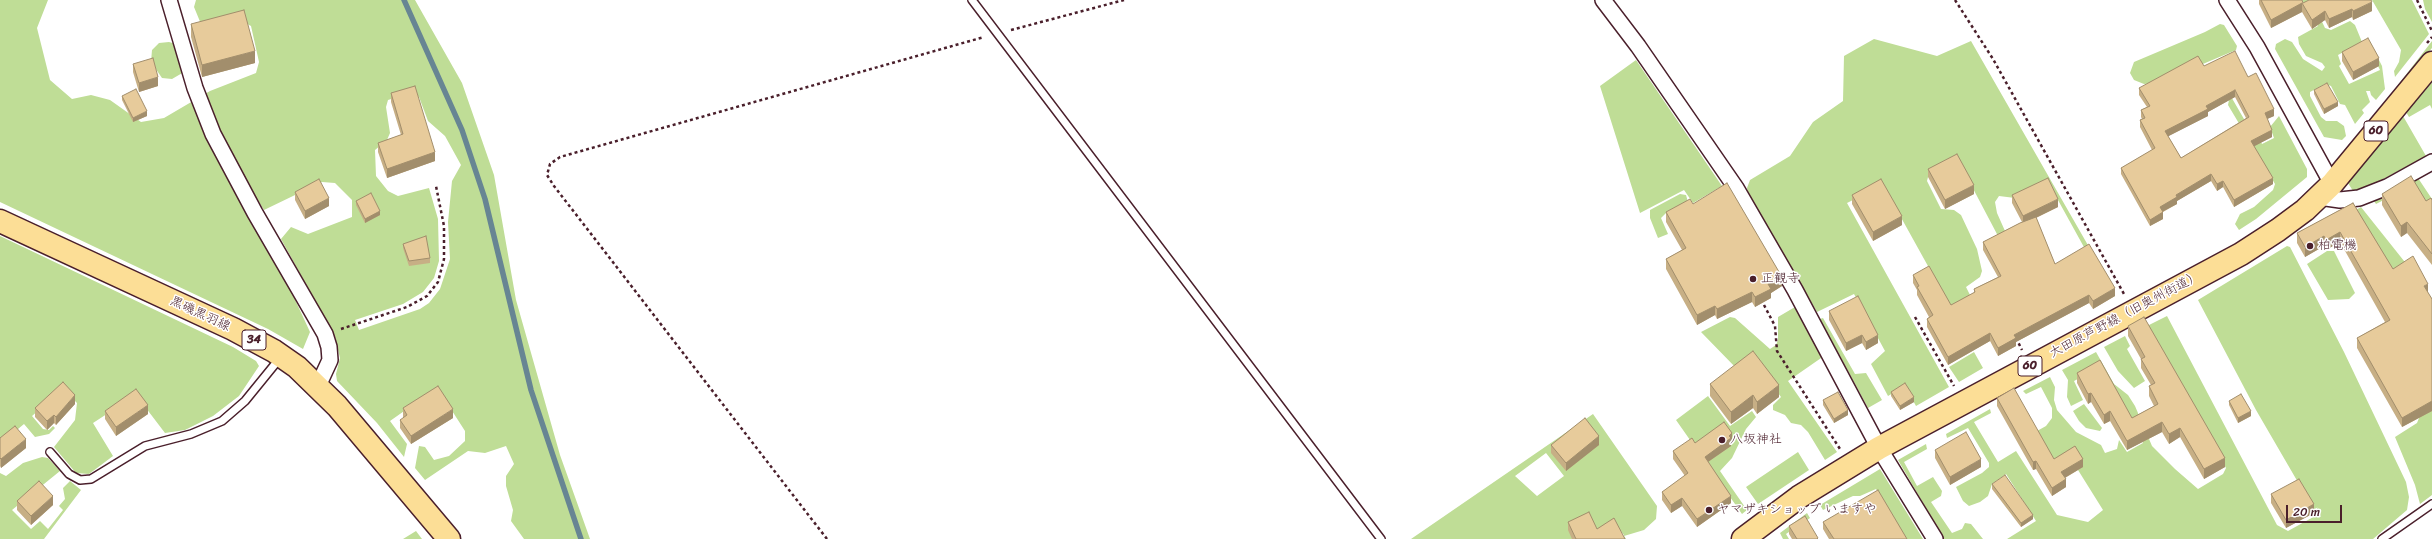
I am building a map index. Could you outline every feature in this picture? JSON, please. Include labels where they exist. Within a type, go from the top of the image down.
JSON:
[{"type":"main road","name":"60","points":[[2325,190],[2427,56]]},
{"type":"main road","name":"大田原芦野線（旧奥州街道）","points":[[1742,539],[1799,497],[1879,448],[2241,254],[2278,230],[2325,190]]},
{"type":"main road","name":"黒磯黒羽線","points":[[0,221],[233,329],[281,357],[318,386],[449,539]]},
{"type":"street","points":[[169,0],[195,88],[213,134],[255,213],[330,347],[330,360],[318,386]]},
{"type":"street","points":[[1603,0],[1638,46],[1736,188],[1795,290],[1879,448],[1935,539]]},
{"type":"street","points":[[2227,0],[2257,47],[2325,190],[2340,200],[2359,198],[2387,187],[2432,162]]},
{"type":"lane","points":[[972,0],[1381,539]]},
{"type":"lane","points":[[50,452],[69,474],[80,480],[91,479],[145,446],[191,434],[222,421],[245,401],[281,357]]},
{"type":"lane","points":[[2382,539],[2432,504]]},
{"type":"path","points":[[827,539],[554,186],[547,175],[550,164],[560,157],[1124,0]]},
{"type":"path","points":[[1955,0],[1993,59],[2134,312]]},
{"type":"path","points":[[2417,0],[2432,31]]},
{"type":"path","points":[[2427,56],[2432,37]]},
{"type":"path","points":[[324,334],[407,307],[427,296],[438,282],[444,259],[444,226],[436,186]]},
{"type":"path","points":[[1764,305],[1775,326],[1777,351],[1844,454]]},
{"type":"path","points":[[1916,317],[1963,402]]},
{"type":"path","points":[[2013,332],[2030,366]]},
{"type":"green space","points":[[0,0],[48,0],[37,28],[50,80],[72,99],[91,95],[110,100],[141,122],[164,118],[210,91],[256,73],[259,62],[251,26],[240,20],[201,24],[194,7],[196,0],[415,0],[462,83],[494,175],[516,300],[560,455],[590,539],[524,539],[511,521],[513,510],[506,486],[506,476],[514,464],[506,446],[485,453],[468,451],[425,480],[415,468],[419,446],[425,447],[434,460],[449,456],[465,441],[465,431],[438,389],[434,390],[390,421],[407,444],[404,457],[377,423],[337,381],[336,374],[340,358],[335,337],[281,239],[291,227],[308,234],[352,217],[352,200],[335,183],[322,182],[264,210],[225,148],[310,332],[303,349],[268,329],[0,202]],"holes":[[[414,92],[419,97],[428,121],[445,136],[461,165],[452,181],[448,222],[450,259],[440,289],[429,303],[420,309],[359,330],[355,320],[403,304],[423,292],[434,278],[439,261],[438,219],[429,188],[398,196],[388,191],[376,176],[375,150],[387,140],[390,133],[386,107],[388,100]]]},
{"type":"green space","points":[[2302,0],[2321,0],[2315,7],[2325,28],[2331,30],[2350,21],[2355,25],[2362,42],[2338,55],[2341,64],[2339,66],[2349,84],[2380,70],[2367,44],[2370,42],[2382,66],[2385,89],[2376,100],[2371,95],[2370,91],[2366,91],[2370,102],[2362,110],[2364,113],[2355,124],[2345,105],[2340,104],[2331,86],[2325,84],[2310,92],[2310,96],[2321,117],[2326,121],[2337,121],[2344,126],[2346,136],[2342,140],[2324,137],[2275,49],[2276,44],[2285,39],[2292,42],[2303,59],[2322,71],[2325,67],[2322,63],[2306,56],[2299,44],[2298,37],[2318,26]]},
{"type":"green space","points":[[2372,0],[2412,0],[2429,34],[2395,77],[2394,71],[2399,62],[2401,50]]},
{"type":"green space","points":[[2423,0],[2432,0],[2432,22],[2425,9]]},
{"type":"green space","points":[[2220,24],[2224,25],[2237,46],[2236,50],[2158,83],[2144,84],[2134,80],[2130,73],[2134,62],[2205,32]]},
{"type":"green space","points":[[1874,39],[1937,56],[1971,41],[2089,247],[2085,249],[2048,182],[2015,198],[1999,196],[1995,202],[1997,213],[2005,231],[1998,236],[1958,160],[1929,173],[1927,181],[1941,209],[1954,210],[1961,215],[1977,249],[1982,271],[1980,277],[1966,287],[1978,311],[1959,322],[1883,185],[1847,203],[1949,387],[1916,406],[1905,386],[1888,396],[1871,364],[1885,351],[1854,294],[1817,312],[1802,286],[1794,277],[1749,200],[1747,188],[1750,180],[1790,156],[1813,122],[1843,101],[1844,56]]},
{"type":"green space","points":[[2432,41],[2432,48],[2400,86],[2398,85]]},
{"type":"green space","points":[[169,42],[176,44],[184,72],[172,79],[162,78],[151,62],[152,50],[159,43]]},
{"type":"green space","points":[[1636,60],[1722,186],[1693,203],[1684,190],[1640,213],[1600,86]]},
{"type":"green space","points":[[2218,74],[2248,126],[2255,129],[2262,144],[2274,138],[2270,127],[2279,116],[2307,169],[2307,177],[2256,219],[2239,230],[2235,224],[2240,214],[2254,207],[2273,190],[2275,184],[2228,105],[2229,100]]},
{"type":"green space","points":[[2432,82],[2432,109],[2430,105],[2409,117],[2406,112]]},
{"type":"green space","points":[[2403,116],[2426,156],[2361,191],[2353,191],[2348,183],[2348,178]]},
{"type":"green space","points":[[2418,178],[2432,199],[2432,208],[2411,186],[2376,204],[2374,201]]},
{"type":"green space","points":[[1680,194],[1686,195],[1688,202],[1668,211],[1661,218],[1668,234],[1658,238],[1650,218],[1650,210]]},
{"type":"green space","points":[[2361,207],[2408,266],[2396,274],[2354,211]]},
{"type":"green space","points":[[0,236],[233,347],[256,361],[259,366],[239,396],[213,416],[185,430],[165,433],[136,395],[93,423],[113,456],[89,474],[76,473],[54,447],[75,420],[77,403],[63,389],[32,416],[43,429],[49,430],[53,426],[55,428],[49,434],[35,437],[24,424],[0,444]]},
{"type":"green space","points":[[2287,246],[2290,247],[2344,352],[2406,482],[2409,497],[2407,510],[2373,539],[2007,539],[2036,521],[2006,474],[1992,484],[1988,496],[1980,502],[1969,506],[1963,501],[1956,487],[1982,473],[1989,467],[1989,463],[1968,428],[1947,438],[1946,434],[1990,409],[1991,413],[1974,422],[1998,462],[2016,451],[2057,515],[2088,522],[2103,510],[2078,470],[2082,467],[2054,464],[2037,431],[2046,426],[2052,418],[2052,408],[2041,387],[2026,394],[2023,391],[2050,377],[2055,387],[2054,400],[2057,410],[2076,432],[2101,445],[2105,453],[2117,449],[2119,440],[2127,452],[2143,443],[2101,367],[2074,381],[2083,400],[2071,406],[2067,397],[2068,380],[2062,370],[2096,352],[2114,384],[2128,395],[2135,406],[2152,446],[2175,469],[2198,489],[2223,474],[2226,468],[2147,326],[2167,316],[2277,525],[2288,531],[2317,515],[2256,410],[2198,300]]},
{"type":"green space","points":[[2327,251],[2334,251],[2355,293],[2349,299],[2328,300],[2307,264]]},
{"type":"green space","points":[[1795,307],[1799,310],[1824,356],[1788,381],[1837,452],[1825,460],[1808,432],[1801,425],[1791,423],[1785,415],[1773,410],[1773,405],[1781,397],[1775,389],[1738,370],[1701,332],[1730,317],[1735,318],[1770,349],[1776,345],[1778,340],[1778,317]]},
{"type":"green space","points":[[1823,318],[1855,374],[1866,373],[1882,400],[1868,408],[1820,319]]},
{"type":"green space","points":[[2125,336],[2130,346],[2127,349],[2145,381],[2134,388],[2118,371],[2104,347]]},
{"type":"green space","points":[[1974,352],[1983,368],[1959,382],[1949,367]]},
{"type":"green space","points":[[2432,386],[2432,495],[2420,504],[2415,485],[2395,437],[2417,423]]},
{"type":"green space","points":[[1708,396],[1730,426],[1752,411],[1756,417],[1746,429],[1732,458],[1720,471],[1747,510],[1742,514],[1676,420]]},
{"type":"green space","points":[[2084,404],[2102,428],[2100,431],[2086,428],[2079,421],[2073,411]]},
{"type":"green space","points":[[1593,414],[1657,506],[1656,519],[1644,530],[1624,536],[1626,539],[1623,539],[1624,535],[1616,525],[1587,539],[1411,539]],"holes":[[[1546,453],[1564,476],[1537,496],[1515,476]]]},
{"type":"green space","points":[[1926,444],[1927,449],[1904,462],[1917,486],[1933,477],[1942,491],[1941,496],[1931,502],[1952,533],[1962,529],[1965,523],[1971,524],[1983,539],[1944,539],[1898,460]]},
{"type":"green space","points":[[1798,452],[1809,470],[1758,504],[1746,487]]},
{"type":"green space","points":[[42,457],[48,458],[60,471],[12,510],[31,529],[40,521],[48,529],[63,510],[59,506],[65,499],[63,488],[70,481],[81,490],[44,539],[0,539],[0,473],[6,476],[23,463]]},
{"type":"green space","points":[[1880,469],[1923,539],[1901,539],[1876,489],[1860,496],[1853,496],[1823,510],[1820,505]]},
{"type":"green space","points":[[1807,513],[1810,518],[1786,534],[1789,539],[1783,539],[1780,533]]},
{"type":"green space","points":[[416,531],[422,539],[403,539]]},
{"type":"building","points":[[2261,0],[2302,0],[2303,3],[2309,0],[2371,0],[2372,2],[2353,11],[2352,9],[2329,19],[2325,11],[2312,20],[2302,3],[2271,20]]},
{"type":"building","points":[[244,10],[255,51],[202,65],[191,24]]},
{"type":"building","points":[[2368,38],[2379,58],[2353,72],[2342,52]]},
{"type":"building","points":[[2235,51],[2248,77],[2256,73],[2274,109],[2265,113],[2272,130],[2251,141],[2273,178],[2234,200],[2223,181],[2217,184],[2211,174],[2176,195],[2177,197],[2160,207],[2163,212],[2150,220],[2121,168],[2155,148],[2140,120],[2145,118],[2141,110],[2150,106],[2139,88],[2198,56],[2204,66]],"holes":[[[2235,90],[2249,117],[2181,158],[2165,131],[2208,109],[2206,106]]]},
{"type":"building","points":[[153,58],[158,77],[139,83],[133,64]]},
{"type":"building","points":[[2327,83],[2338,102],[2324,109],[2314,90]]},
{"type":"building","points":[[415,86],[435,152],[387,169],[378,143],[403,134],[391,93]]},
{"type":"building","points":[[136,89],[147,111],[133,118],[122,96]]},
{"type":"building","points":[[1957,154],[1974,185],[1945,200],[1928,169]]},
{"type":"building","points":[[2411,176],[2426,201],[2431,198],[2432,200],[2432,254],[2407,222],[2401,226],[2382,194]]},
{"type":"building","points":[[2048,178],[2058,199],[2023,216],[2012,195]]},
{"type":"building","points":[[319,179],[329,198],[305,211],[295,192]]},
{"type":"building","points":[[1881,179],[1902,216],[1873,232],[1852,195]]},
{"type":"building","points":[[1727,183],[1782,277],[1768,284],[1771,289],[1755,297],[1752,292],[1717,309],[1715,306],[1697,315],[1666,259],[1686,248],[1666,212],[1690,199],[1693,204]]},
{"type":"building","points":[[371,193],[380,211],[365,219],[356,201]]},
{"type":"building","points":[[2353,203],[2393,269],[2413,256],[2428,284],[2424,286],[2432,299],[2432,401],[2402,418],[2357,338],[2390,320],[2340,232],[2326,240],[2324,236],[2305,247],[2297,233]]},
{"type":"building","points":[[2036,217],[2055,264],[2089,244],[2115,288],[2093,301],[2089,295],[2014,335],[2016,338],[1998,348],[1990,333],[1948,357],[1927,319],[1933,315],[1917,287],[1919,286],[1913,275],[1929,266],[1951,305],[1975,292],[1974,289],[2001,276],[1983,242],[2020,223]]},
{"type":"building","points":[[426,236],[430,258],[409,261],[403,244]]},
{"type":"building","points":[[1858,296],[1878,335],[1866,342],[1862,335],[1846,343],[1829,311]]},
{"type":"building","points":[[2144,317],[2225,458],[2204,469],[2180,428],[2169,434],[2162,422],[2127,441],[2110,411],[2104,415],[2091,393],[2088,394],[2077,373],[2100,360],[2132,418],[2158,404],[2149,386],[2155,383],[2141,359],[2145,357],[2128,326]]},
{"type":"building","points":[[1753,351],[1779,385],[1757,402],[1753,395],[1731,412],[1710,384]]},
{"type":"building","points":[[63,382],[75,395],[56,417],[54,415],[47,421],[35,408]]},
{"type":"building","points":[[1905,383],[1914,397],[1900,406],[1891,392]]},
{"type":"building","points":[[438,386],[453,409],[411,436],[400,420],[407,415],[403,408]]},
{"type":"building","points":[[2014,388],[2054,459],[2075,446],[2083,459],[2061,472],[2066,479],[2052,488],[2036,461],[2033,462],[1997,398]]},
{"type":"building","points":[[136,389],[148,405],[116,427],[105,411]]},
{"type":"building","points":[[1838,392],[1848,410],[1834,419],[1823,400]]},
{"type":"building","points":[[2241,394],[2251,411],[2238,418],[2229,401]]},
{"type":"building","points":[[1585,418],[1599,436],[1566,463],[1551,445]]},
{"type":"building","points":[[1724,422],[1732,433],[1729,436],[1731,438],[1705,457],[1731,496],[1697,519],[1682,498],[1671,505],[1662,492],[1688,473],[1673,451],[1692,438],[1695,443]]},
{"type":"building","points":[[15,426],[26,439],[1,459],[0,438]]},
{"type":"building","points":[[1966,432],[1981,459],[1950,477],[1935,450]]},
{"type":"building","points":[[2005,475],[2033,515],[2021,523],[1992,484]]},
{"type":"building","points":[[2299,479],[2314,504],[2286,520],[2271,494]]},
{"type":"building","points":[[39,481],[53,496],[31,516],[17,501]]},
{"type":"building","points":[[1878,490],[1907,539],[1834,539],[1823,522]]},
{"type":"building","points":[[1589,512],[1597,529],[1614,518],[1625,539],[1576,539],[1568,522]]},
{"type":"building","points":[[1805,516],[1818,538],[1817,539],[1797,539],[1789,526]]},
{"type":"waterway","points":[[404,0],[462,130],[485,199],[531,390],[581,539]]},
{"type":"place","name":"柏電機","points":[[2310,246]]},
{"type":"place","name":"正観寺","points":[[1753,279]]},
{"type":"place","name":"八坂神社","points":[[1722,440]]},
{"type":"place","name":"ヤマザキショップ いますや","points":[[1709,510]]}]
